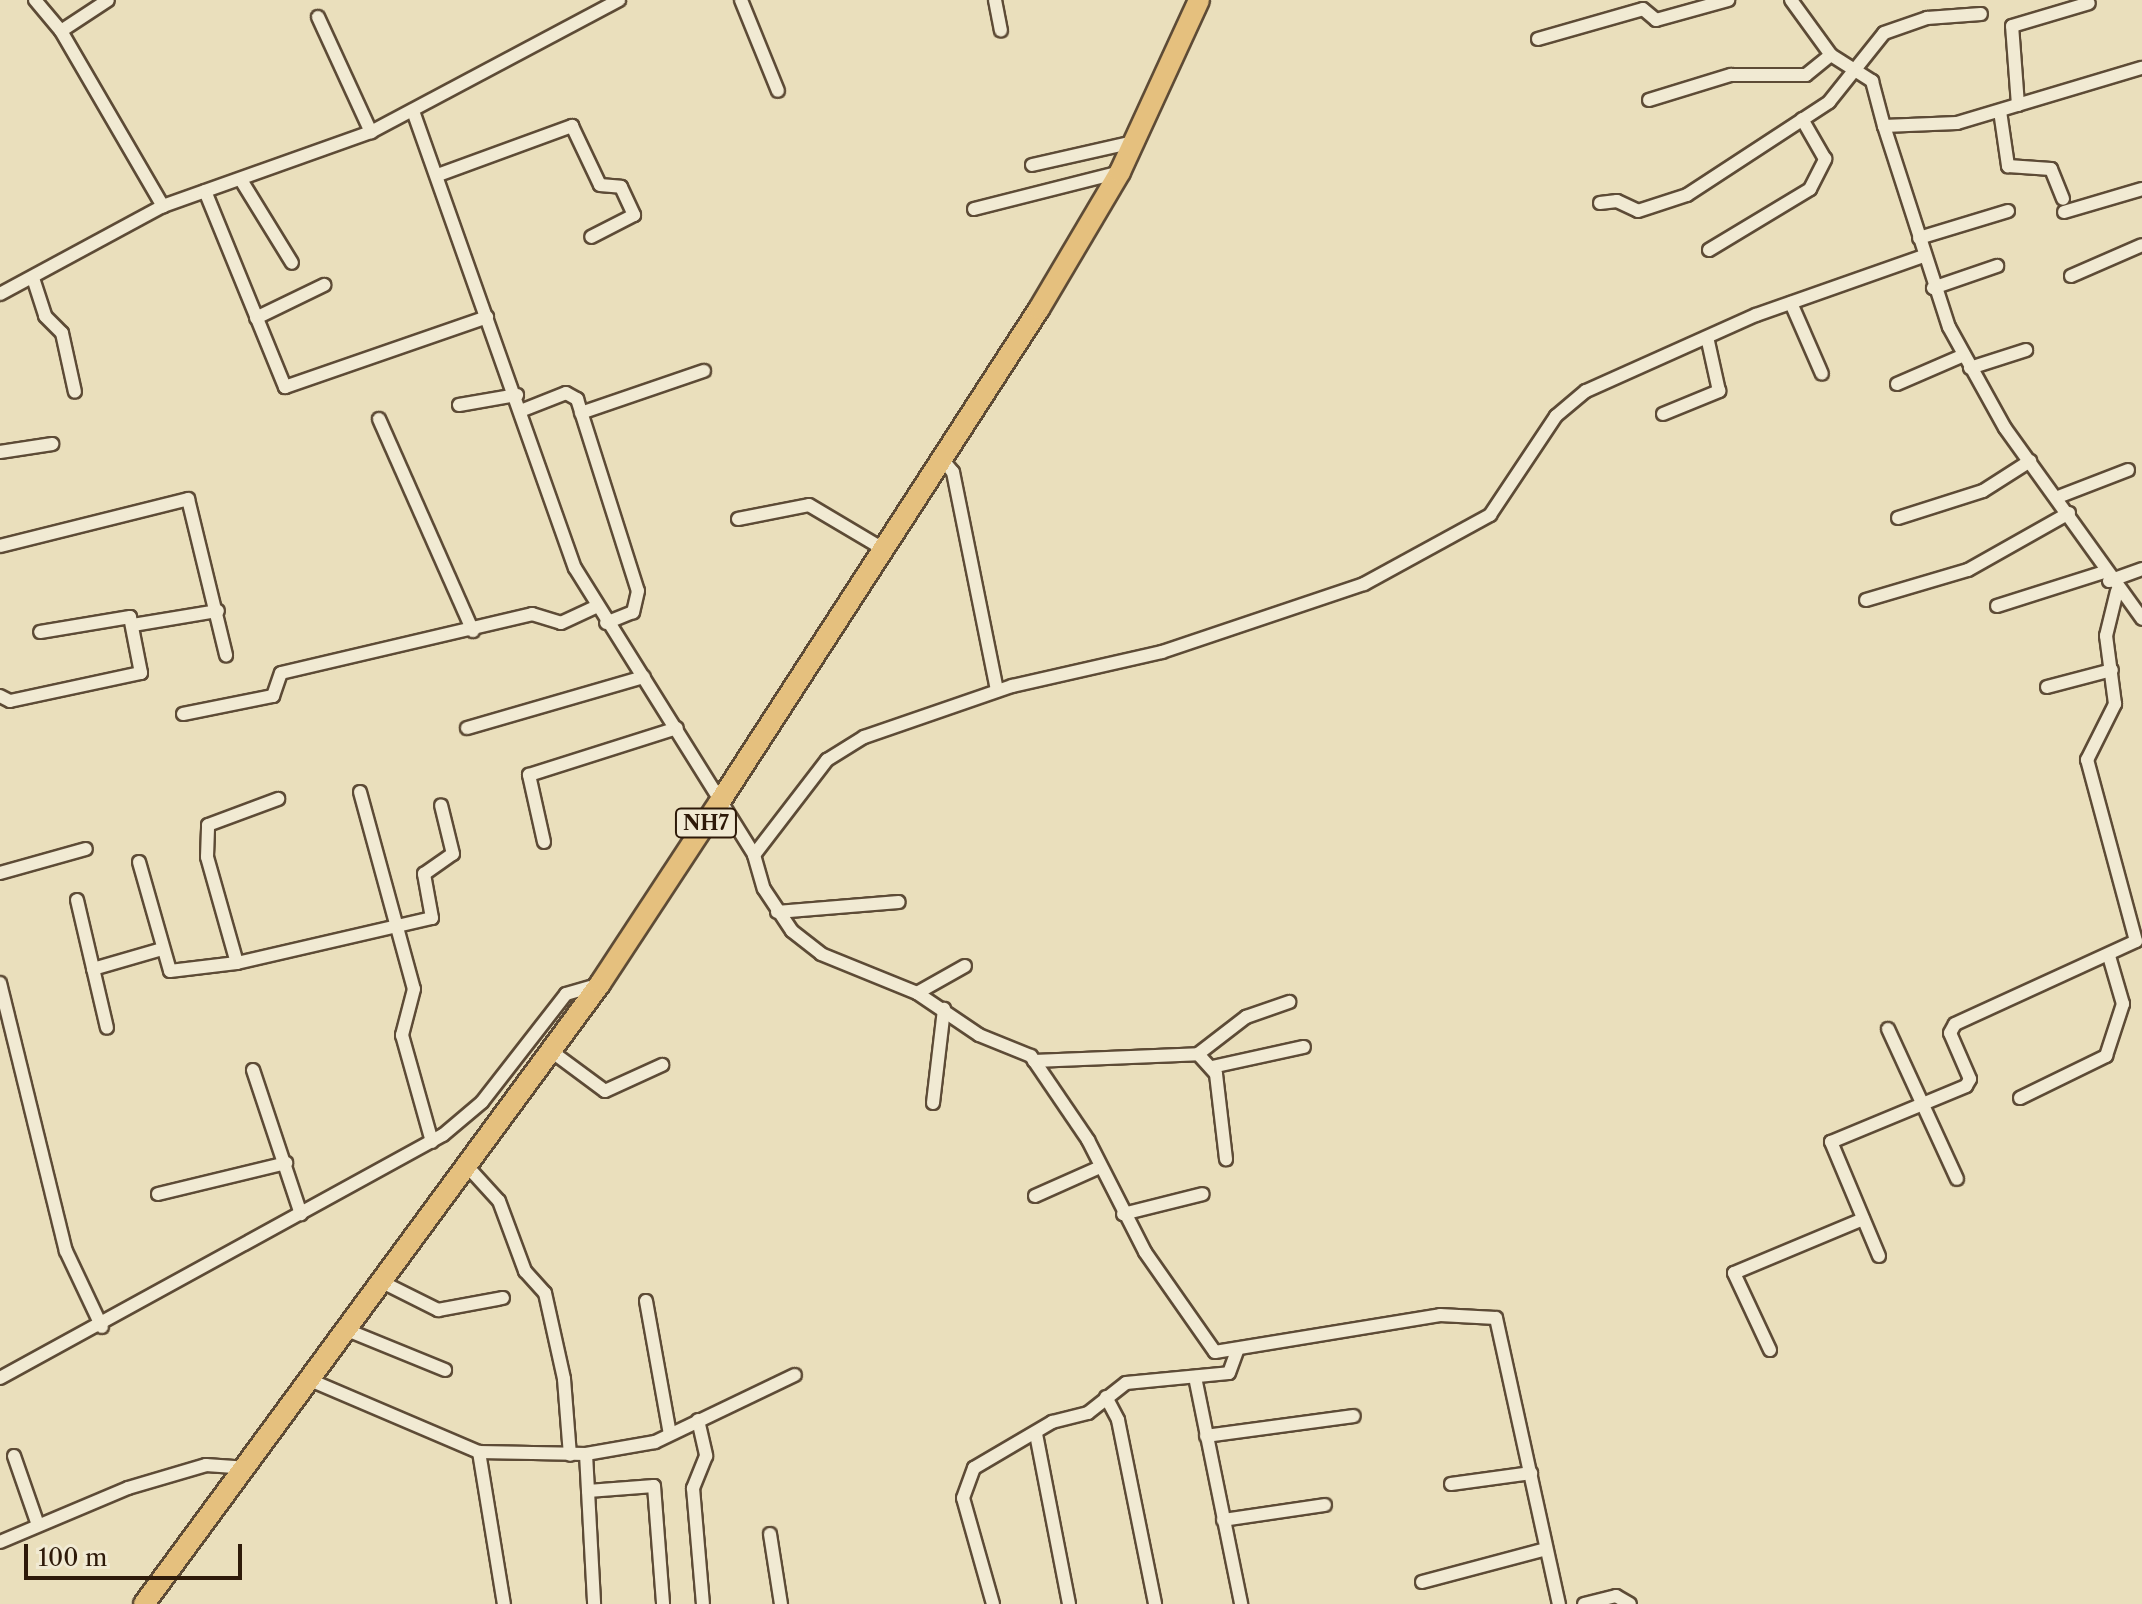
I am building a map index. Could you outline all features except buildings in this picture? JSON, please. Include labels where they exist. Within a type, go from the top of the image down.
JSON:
[{"type":"highway","name":"NH7","points":[[144,1604],[600,984],[883,549],[947,463],[1120,172],[1199,0]]},
{"type":"street","points":[[35,0],[61,31],[163,206]]},
{"type":"street","points":[[61,31],[108,0]]},
{"type":"street","points":[[0,294],[163,206],[371,132],[619,0]]},
{"type":"street","points":[[741,0],[778,91]]},
{"type":"street","points":[[995,0],[1001,30]]},
{"type":"street","points":[[1538,39],[1643,9],[1658,20],[1728,0]]},
{"type":"street","points":[[1795,1],[1831,55],[1854,69],[1876,89],[1884,126],[1933,288],[1970,368],[2030,461],[2069,513],[2110,582],[2142,619]]},
{"type":"street","points":[[2018,105],[2012,26],[2089,3]]},
{"type":"street","points":[[1600,203],[1617,201],[1638,211],[1687,195],[1839,94],[1872,42],[1897,27],[1981,14]]},
{"type":"street","points":[[318,17],[371,132]]},
{"type":"street","points":[[1649,100],[1731,75],[1806,75],[1831,55]]},
{"type":"street","points":[[1884,126],[1957,123],[2142,68]]},
{"type":"street","points":[[413,111],[523,410],[553,511],[596,607],[677,728],[719,803],[754,855],[777,912],[821,954],[917,993],[1034,1061],[1100,1167],[1123,1214],[1207,1347],[1237,1351],[1382,1323],[1489,1314],[1503,1334],[1559,1604]]},
{"type":"street","points":[[2000,111],[2008,166],[2051,169],[2064,205],[2142,189]]},
{"type":"street","points":[[1709,250],[1810,189],[1825,159],[1802,119]]},
{"type":"street","points":[[438,175],[572,126],[600,185],[620,186],[634,215],[591,237]]},
{"type":"street","points":[[1032,165],[1134,142]]},
{"type":"street","points":[[974,209],[1120,172]]},
{"type":"street","points":[[241,180],[292,263]]},
{"type":"street","points":[[205,191],[280,381],[291,389],[487,317]]},
{"type":"street","points":[[1919,238],[2008,211]]},
{"type":"street","points":[[2071,276],[2142,245]]},
{"type":"street","points":[[754,855],[845,747],[997,691],[1162,652],[1314,603],[1451,541],[1490,515],[1569,402],[1707,337],[1791,303],[1924,256]]},
{"type":"street","points":[[1933,288],[1997,266]]},
{"type":"street","points":[[33,278],[45,316],[62,333],[75,392]]},
{"type":"street","points":[[256,318],[324,285]]},
{"type":"street","points":[[1791,303],[1822,374]]},
{"type":"street","points":[[1663,414],[1719,391],[1707,337]]},
{"type":"street","points":[[1970,368],[2026,350]]},
{"type":"street","points":[[1897,384],[1964,355]]},
{"type":"street","points":[[581,413],[704,371]]},
{"type":"street","points":[[523,410],[566,393],[581,413],[638,591],[633,612],[606,623]]},
{"type":"street","points":[[459,405],[517,395]]},
{"type":"street","points":[[379,419],[473,631]]},
{"type":"street","points":[[0,452],[52,444]]},
{"type":"street","points":[[1898,518],[1983,491],[2030,461]]},
{"type":"street","points":[[947,463],[997,691]]},
{"type":"street","points":[[2058,497],[2128,470]]},
{"type":"street","points":[[0,546],[188,499],[218,611],[226,655]]},
{"type":"street","points":[[738,519],[809,505],[883,549]]},
{"type":"street","points":[[1866,600],[1968,570],[2069,513]]},
{"type":"street","points":[[1997,606],[2110,582],[2142,569]]},
{"type":"street","points":[[1879,1256],[1831,1142],[1923,1106],[1969,1083],[1950,1033],[1955,1024],[2132,945],[2138,934],[2087,760],[2115,704],[2107,621],[2110,582]]},
{"type":"street","points":[[183,714],[266,699],[281,673],[473,631],[532,614],[561,623],[596,607]]},
{"type":"street","points":[[133,625],[218,611]]},
{"type":"street","points":[[0,696],[10,701],[138,677],[133,625],[126,617],[40,632]]},
{"type":"street","points":[[2047,687],[2112,670]]},
{"type":"street","points":[[467,728],[644,677]]},
{"type":"street","points":[[544,842],[529,775],[677,728]]},
{"type":"street","points":[[360,792],[414,999],[402,1035],[432,1142]]},
{"type":"street","points":[[237,963],[209,867],[208,825],[278,799]]},
{"type":"street","points":[[139,862],[162,949],[173,973],[237,963],[434,915],[424,874],[453,854],[441,805]]},
{"type":"street","points":[[0,873],[86,849]]},
{"type":"street","points":[[77,900],[107,1028]]},
{"type":"street","points":[[777,912],[899,902]]},
{"type":"street","points":[[93,969],[162,949]]},
{"type":"street","points":[[2020,1098],[2106,1056],[2123,1004],[2109,956]]},
{"type":"street","points":[[917,993],[965,966]]},
{"type":"street","points":[[0,983],[66,1251],[102,1327]]},
{"type":"street","points":[[0,1378],[102,1327],[432,1142],[482,1102],[573,988],[600,984]]},
{"type":"street","points":[[1034,1061],[1198,1054],[1232,1025],[1289,1002]]},
{"type":"street","points":[[933,1103],[944,1009]]},
{"type":"street","points":[[1888,1029],[1957,1179]]},
{"type":"street","points":[[1212,1067],[1304,1047]]},
{"type":"street","points":[[551,1051],[605,1091],[662,1065]]},
{"type":"street","points":[[1198,1054],[1212,1067],[1226,1159]]},
{"type":"street","points":[[253,1070],[301,1214]]},
{"type":"street","points":[[158,1194],[286,1163]]},
{"type":"street","points":[[467,1166],[503,1207],[525,1271],[545,1293],[570,1455]]},
{"type":"street","points":[[1035,1196],[1100,1167]]},
{"type":"street","points":[[1123,1214],[1203,1194]]},
{"type":"street","points":[[1770,1350],[1734,1273],[1863,1219]]},
{"type":"street","points":[[382,1282],[438,1310],[503,1298]]},
{"type":"street","points":[[646,1301],[670,1434]]},
{"type":"street","points":[[347,1330],[445,1370]]},
{"type":"street","points":[[993,1604],[962,1487],[989,1457],[1088,1413],[1126,1383],[1229,1373],[1237,1351]]},
{"type":"street","points":[[310,1380],[479,1452],[570,1455],[670,1434],[795,1375]]},
{"type":"street","points":[[1195,1377],[1241,1604]]},
{"type":"street","points":[[1106,1397],[1118,1420],[1155,1604]]},
{"type":"street","points":[[1206,1436],[1354,1416]]},
{"type":"street","points":[[698,1420],[706,1456],[693,1488],[703,1604]]},
{"type":"street","points":[[1036,1434],[1069,1604]]},
{"type":"street","points":[[479,1452],[504,1604]]},
{"type":"street","points":[[586,1454],[594,1604]]},
{"type":"street","points":[[14,1456],[38,1525]]},
{"type":"street","points":[[0,1542],[176,1474],[220,1464],[245,1468]]},
{"type":"street","points":[[1451,1484],[1531,1473]]},
{"type":"street","points":[[588,1491],[654,1486],[663,1604]]},
{"type":"street","points":[[1223,1520],[1325,1505]]},
{"type":"street","points":[[770,1534],[781,1604]]},
{"type":"street","points":[[1422,1582],[1546,1549]]},
{"type":"street","points":[[1584,1604],[1616,1596],[1630,1604]]}]
